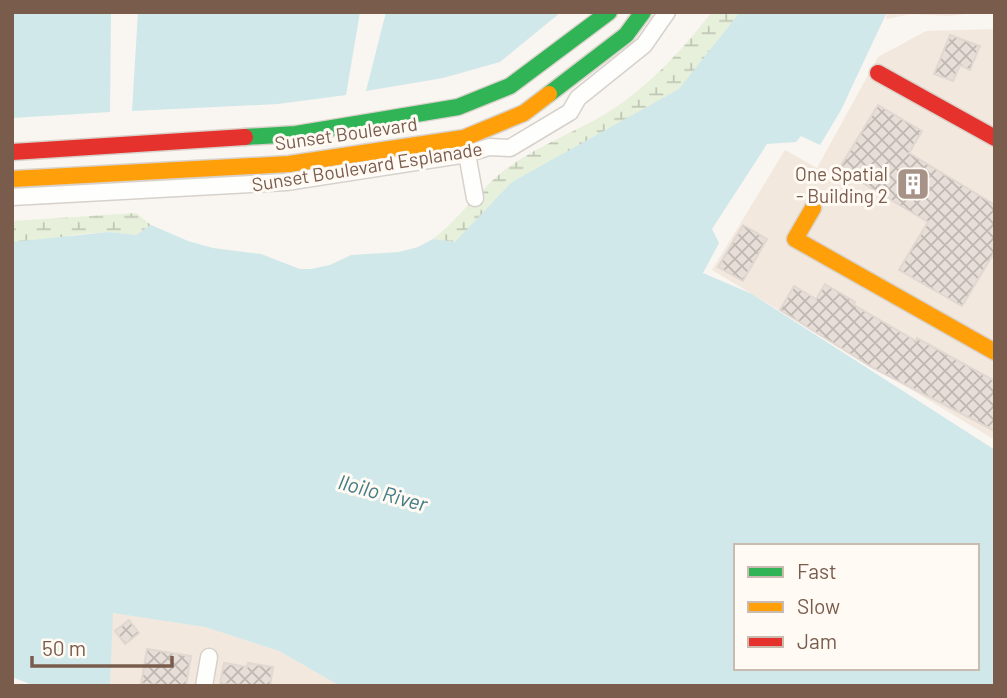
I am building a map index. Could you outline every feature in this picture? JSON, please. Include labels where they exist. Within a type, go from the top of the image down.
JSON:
[{"type":"main road","name":"Sunset Boulevard","points":[[12,152],[296,134],[458,107],[510,86],[609,12]]},
{"type":"main road","name":"Sunset Boulevard","points":[[12,179],[289,164],[464,138],[524,113],[625,35],[643,12]]},
{"type":"main road","points":[[878,73],[995,138]]},
{"type":"main road","points":[[813,208],[795,239],[995,352]]},
{"type":"street","name":"Sunset Boulevard Esplanade","points":[[12,197],[286,182],[467,154],[489,147],[510,148],[570,113],[578,98],[644,45],[667,12]]},
{"type":"street","points":[[467,154],[475,198]]},
{"type":"street","points":[[204,686],[209,657]]},
{"type":"shaded area","points":[[887,12],[982,12],[949,16],[911,14],[886,19]]},
{"type":"shaded area","points":[[995,29],[995,440],[712,270],[785,150],[817,168],[878,57],[926,31]]},
{"type":"shaded area","points":[[112,612],[205,627],[279,651],[340,686],[110,686]]},
{"type":"green space","points":[[712,12],[758,12],[685,91],[455,242],[433,239],[506,169],[612,110],[644,85],[673,58]]},
{"type":"green space","points":[[136,213],[151,225],[136,235],[109,232],[72,235],[12,264],[12,221]]},
{"type":"water","points":[[12,12],[111,12],[110,112],[12,118]]},
{"type":"water","points":[[138,12],[360,12],[346,95],[278,104],[132,111]]},
{"type":"water","points":[[386,12],[561,12],[500,62],[443,78],[366,91]]},
{"type":"water","name":"Iloilo River","points":[[740,12],[887,12],[841,110],[820,145],[801,136],[796,142],[767,144],[712,229],[719,243],[703,273],[752,294],[995,450],[995,686],[340,686],[279,651],[205,627],[113,613],[110,686],[35,686],[12,677],[12,242],[109,232],[136,235],[151,225],[188,241],[213,248],[261,254],[300,269],[311,269],[330,265],[351,255],[399,252],[418,247],[433,239],[455,242],[512,182],[679,89]]},
{"type":"building","points":[[950,35],[980,46],[970,70],[960,65],[953,81],[934,74]]},
{"type":"building","name":"One Spatial - Building 2","points":[[878,105],[922,131],[909,153],[995,205],[995,251],[962,306],[899,270],[928,222],[839,169]]},
{"type":"building","points":[[743,225],[767,239],[743,281],[718,267]]},
{"type":"building","points":[[825,284],[855,302],[854,305],[916,341],[917,338],[995,381],[995,431],[873,368],[780,310],[794,286],[816,299]]},
{"type":"building","points":[[129,620],[139,633],[125,644],[115,631]]},
{"type":"building","points":[[147,649],[191,656],[186,686],[141,684]]},
{"type":"building","points":[[224,663],[247,667],[248,663],[273,667],[270,686],[220,684]]},
{"type":"traffic: fast","points":[[245,137],[296,134],[458,107],[510,86],[609,12]]},
{"type":"traffic: fast","points":[[549,94],[626,35],[643,12]]},
{"type":"traffic: slow","points":[[12,179],[289,164],[464,138],[524,113],[549,94]]},
{"type":"traffic: slow","points":[[813,208],[795,239],[995,352]]},
{"type":"traffic: jam","points":[[878,73],[995,138]]},
{"type":"traffic: jam","points":[[12,152],[245,137]]},
{"type":"place","name":"One Spatial - Building 2","points":[[913,184]]}]
